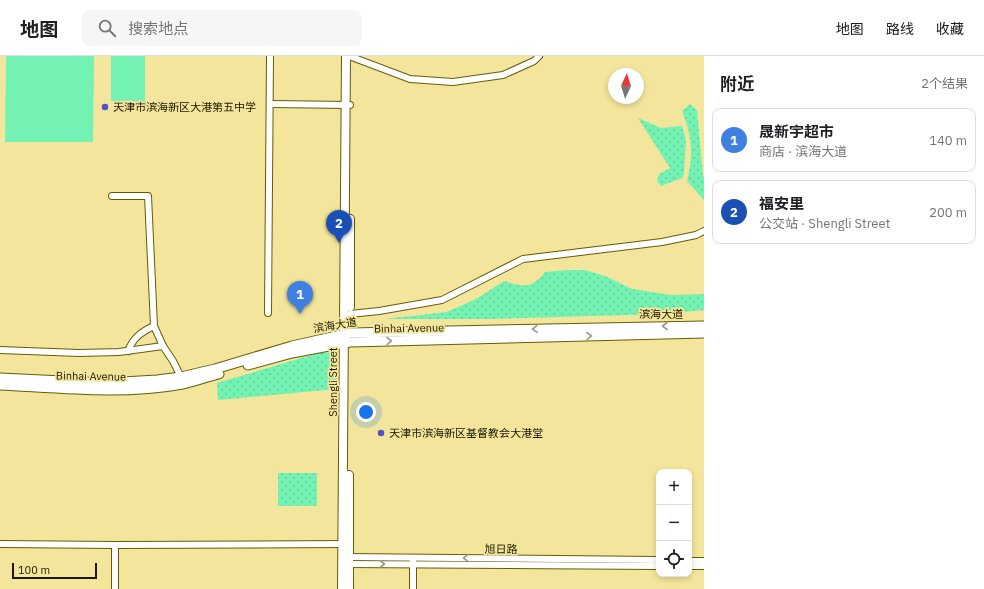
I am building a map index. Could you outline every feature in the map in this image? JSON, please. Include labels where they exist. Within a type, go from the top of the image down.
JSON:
[{"type":"main road","name":"滨海大道","points":[[0,378],[105,383],[156,380],[181,377],[216,369],[292,346],[347,338],[631,326],[704,326]]},
{"type":"main road","name":"Binhai Avenue","points":[[0,385],[103,390],[176,385],[222,374],[292,352],[347,338],[704,333]]},
{"type":"street","points":[[268,313],[271,104],[270,56]]},
{"type":"street","points":[[349,56],[410,79],[453,82],[503,75],[534,61],[539,56]]},
{"type":"street","name":"Shengli Street","points":[[349,56],[345,544],[349,589]]},
{"type":"street","points":[[271,104],[348,105]]},
{"type":"street","name":"Shengli Street","points":[[347,338],[350,314],[348,105]]},
{"type":"street","points":[[112,196],[148,196],[154,326],[163,346],[181,377]]},
{"type":"street","points":[[350,314],[379,311],[442,300],[523,259],[662,242],[696,235],[704,231]]},
{"type":"street","points":[[128,351],[131,342],[138,335],[154,326]]},
{"type":"street","points":[[0,350],[79,353],[128,351],[163,346]]},
{"type":"street","points":[[0,544],[345,544]]},
{"type":"street","points":[[115,544],[115,589]]},
{"type":"street","name":"旭日路","points":[[346,561],[656,560]]},
{"type":"street","name":"Shengli Street","points":[[342,589],[346,561]]},
{"type":"street","points":[[413,561],[413,589]]},
{"type":"street","name":"旭日路","points":[[413,561],[656,566]]},
{"type":"street","points":[[692,561],[704,561]]},
{"type":"street","points":[[692,566],[704,566]]},
{"type":"green space","points":[[6,56],[94,56],[93,142],[5,142]]},
{"type":"green space","points":[[111,56],[145,56],[145,102],[111,101]]},
{"type":"green space","points":[[690,104],[697,110],[704,178],[704,200],[687,181],[691,162],[691,145],[682,111]]},
{"type":"green space","points":[[638,118],[661,128],[682,126],[686,140],[684,174],[682,178],[661,186],[657,181],[659,174],[670,168]]},
{"type":"green space","points":[[585,270],[605,276],[632,289],[671,295],[704,294],[704,310],[660,314],[489,319],[385,319],[447,312],[476,299],[504,281],[517,285],[527,285],[536,281],[545,272]]},
{"type":"green space","points":[[335,352],[337,359],[336,389],[218,400],[217,383],[318,353]]},
{"type":"green space","points":[[278,473],[317,473],[317,506],[278,506]]},
{"type":"place","name":"天津市滨海新区大港第五中学","points":[[105,107]]},
{"type":"place","name":"福安里","points":[[339,243]]},
{"type":"place","name":"晟新宇超市","points":[[300,314]]},
{"type":"place","name":"天津市滨海新区基督教会大港堂","points":[[381,433]]}]
